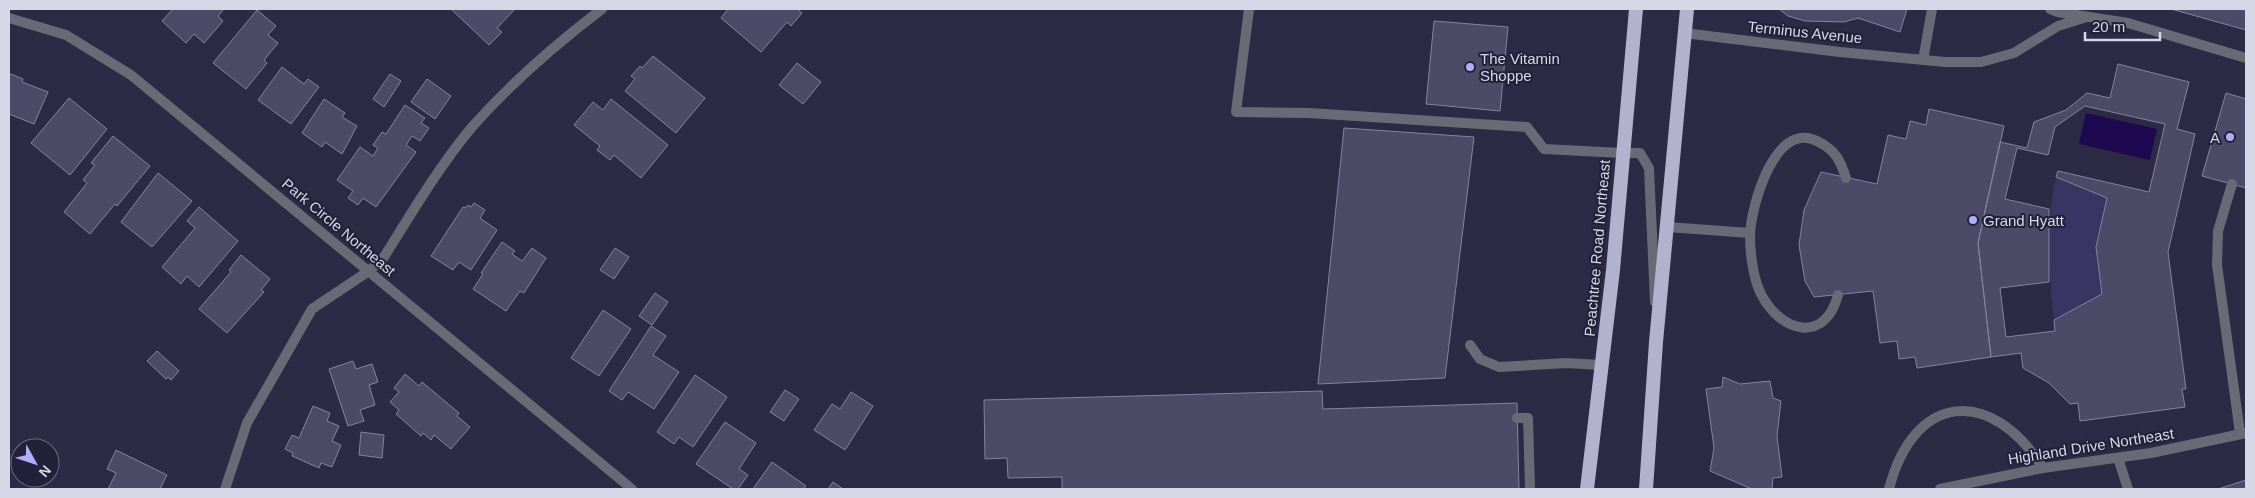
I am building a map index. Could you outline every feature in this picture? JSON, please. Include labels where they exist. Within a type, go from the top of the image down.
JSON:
[{"type":"highway","name":"Peachtree Road Northeast","points":[[1587,489],[1613,270],[1636,9]]},
{"type":"highway","points":[[1646,489],[1656,342],[1687,9]]},
{"type":"street","points":[[225,489],[247,423],[312,308],[369,271],[384,256],[471,129],[507,90],[568,35],[602,9]]},
{"type":"street","points":[[1249,9],[1236,112],[1309,113],[1527,127],[1544,149],[1640,153],[1649,168],[1656,342]]},
{"type":"street","points":[[1923,60],[1932,9]]},
{"type":"street","name":"Terminus Avenue","points":[[2050,9],[2128,23],[2246,58]]},
{"type":"street","name":"Terminus Avenue","points":[[1684,33],[1923,60],[1981,62],[2014,53],[2058,26],[2087,17]]},
{"type":"street","name":"Park Circle Northeast","points":[[9,18],[66,35],[131,75],[632,489]]},
{"type":"street","points":[[1838,294],[1830,315],[1819,324],[1807,329],[1792,326],[1774,313],[1760,294],[1754,268],[1750,233],[1768,167],[1778,151],[1796,139],[1813,139],[1830,147],[1840,158],[1846,178]]},
{"type":"street","points":[[2232,184],[2218,231],[2217,265],[2243,433]]},
{"type":"street","points":[[1667,227],[1750,233]]},
{"type":"street","points":[[1470,345],[1480,359],[1498,368],[1566,363],[1601,365]]},
{"type":"street","points":[[1889,489],[1900,459],[1913,437],[1934,419],[1959,411],[1984,413],[1997,420],[2028,447],[2043,468]]},
{"type":"street","points":[[1517,418],[1528,418],[1530,489]]},
{"type":"street","name":"Highland Drive Northeast","points":[[1940,489],[1984,484],[2043,468],[2151,453],[2243,433]]},
{"type":"street","points":[[2118,458],[2128,489]]},
{"type":"shaded area","points":[[2086,113],[2157,129],[2150,160],[2079,144]]},
{"type":"shaded area","points":[[2056,177],[2107,198],[2096,247],[2102,294],[2054,320],[2050,284],[2049,230]]},
{"type":"building","points":[[173,9],[224,9],[218,16],[223,21],[204,43],[194,34],[186,43],[162,21]]},
{"type":"building","points":[[451,9],[515,9],[497,28],[502,32],[489,45]]},
{"type":"building","points":[[728,9],[797,9],[802,13],[791,26],[787,22],[761,52],[721,18]]},
{"type":"building","points":[[1779,9],[1907,9],[1900,32],[1858,18],[1844,22],[1805,21],[1788,16]]},
{"type":"building","points":[[2171,9],[2246,9],[2246,30]]},
{"type":"building","points":[[257,10],[276,26],[268,35],[278,43],[264,60],[267,63],[246,89],[213,63]]},
{"type":"building","points":[[1434,21],[1508,27],[1500,111],[1426,104]]},
{"type":"building","points":[[653,56],[705,98],[676,133],[625,91],[635,79],[631,76]]},
{"type":"building","points":[[797,63],[821,82],[803,104],[779,85]]},
{"type":"building","points":[[2118,64],[2189,82],[2177,129],[2195,134],[2168,252],[2186,389],[2182,389],[2185,407],[2080,421],[2078,403],[2070,404],[2049,383],[2023,368],[2021,353],[1991,357],[1978,243],[2000,142],[2027,148],[2034,122],[2066,110],[2087,93],[2110,98]],"holes":[[[2085,106],[2165,124],[2149,192],[2058,171],[2056,177],[2107,198],[2096,247],[2102,294],[2054,320],[2055,331],[2006,337],[2000,288],[2049,282],[2049,209],[2005,199],[2017,148],[2048,155],[2055,127]]]},
{"type":"building","points":[[282,67],[304,84],[308,79],[319,87],[291,124],[258,100]]},
{"type":"building","points":[[11,74],[23,79],[22,82],[48,92],[34,124],[9,114],[9,76]]},
{"type":"building","points":[[390,74],[401,81],[384,107],[373,99]]},
{"type":"building","points":[[427,79],[451,96],[435,119],[411,102]]},
{"type":"building","name":"A","points":[[2226,93],[2246,99],[2246,188],[2202,176]]},
{"type":"building","points":[[69,98],[107,129],[70,175],[31,143]]},
{"type":"building","points":[[324,99],[345,113],[342,117],[357,126],[342,154],[325,142],[322,147],[302,133]]},
{"type":"building","points":[[611,99],[668,145],[641,178],[614,155],[610,160],[597,150],[600,146],[574,125],[593,102],[603,110]]},
{"type":"building","points":[[405,105],[425,118],[421,123],[429,128],[420,141],[412,136],[406,145],[416,152],[376,207],[363,198],[358,205],[348,198],[353,191],[337,180],[360,147],[373,156],[378,148],[373,145],[382,132],[386,134]]},
{"type":"building","points":[[1929,109],[2004,126],[1978,243],[1991,357],[1917,368],[1915,357],[1899,359],[1897,341],[1880,343],[1873,291],[1814,297],[1805,281],[1799,245],[1804,210],[1821,172],[1877,184],[1888,135],[1906,139],[1910,121],[1926,125]]},
{"type":"building","points":[[1344,128],[1474,137],[1445,378],[1318,384]]},
{"type":"building","points":[[113,136],[150,166],[117,206],[115,204],[90,234],[64,212],[87,183],[83,180],[95,165],[91,163]]},
{"type":"building","points":[[158,173],[192,201],[152,247],[121,222]]},
{"type":"building","points":[[474,203],[485,210],[480,218],[497,230],[471,270],[459,262],[453,270],[431,256],[463,207],[465,208],[468,205],[471,207]]},
{"type":"building","points":[[199,207],[238,241],[199,287],[187,276],[181,284],[162,267],[195,228],[187,221]]},
{"type":"building","points":[[502,242],[515,251],[512,254],[522,261],[532,248],[546,258],[524,293],[520,291],[506,311],[473,289],[483,274],[481,273]]},
{"type":"building","points":[[615,248],[629,257],[614,279],[600,270]]},
{"type":"building","points":[[241,255],[270,279],[261,290],[264,292],[227,333],[199,309],[231,272],[229,270]]},
{"type":"building","points":[[655,293],[668,302],[652,325],[639,316]]},
{"type":"building","points":[[603,310],[631,329],[599,376],[571,358]]},
{"type":"building","points":[[651,326],[666,336],[653,355],[679,372],[654,409],[628,392],[622,400],[609,391]]},
{"type":"building","points":[[157,351],[179,371],[171,380],[168,377],[166,379],[147,361]]},
{"type":"building","points":[[353,361],[356,369],[372,364],[378,382],[369,385],[375,405],[360,410],[364,421],[348,426],[329,369]]},
{"type":"building","points":[[405,374],[419,386],[422,382],[459,413],[457,416],[470,427],[451,449],[434,435],[431,440],[423,433],[421,436],[396,414],[399,410],[390,402],[399,392],[394,388]]},
{"type":"building","points":[[695,375],[727,397],[693,447],[679,437],[674,444],[657,432]]},
{"type":"building","points":[[1723,377],[1740,384],[1770,381],[1773,398],[1781,401],[1777,436],[1782,477],[1773,478],[1772,489],[1752,489],[1710,471],[1714,448],[1706,389],[1722,387]]},
{"type":"building","points":[[785,390],[799,399],[784,421],[770,412]]},
{"type":"building","points":[[1322,391],[1323,409],[1517,403],[1519,489],[1062,489],[1062,477],[1008,478],[1007,458],[985,459],[984,400]]},
{"type":"building","points":[[851,392],[873,406],[845,450],[814,430],[832,404],[840,409]]},
{"type":"building","points":[[313,406],[330,413],[327,421],[339,426],[332,441],[341,445],[332,467],[321,463],[319,468],[292,456],[293,453],[285,449],[292,435],[299,438]]},
{"type":"building","points":[[725,422],[756,443],[739,469],[748,475],[738,489],[733,489],[696,464]]},
{"type":"building","points":[[361,432],[384,435],[382,458],[359,455]]},
{"type":"building","points":[[116,450],[167,475],[160,489],[108,489],[116,473],[107,469]]},
{"type":"building","points":[[772,462],[806,486],[803,489],[753,489]]},
{"type":"building","points":[[2246,480],[2246,489],[2218,489]]},
{"type":"building","points":[[833,482],[843,489],[828,489]]},
{"type":"place","name":"The Vitamin Shoppe","points":[[1470,67]]},
{"type":"place","name":"A","points":[[2230,137]]},
{"type":"place","name":"Grand Hyatt","points":[[1973,220]]}]
